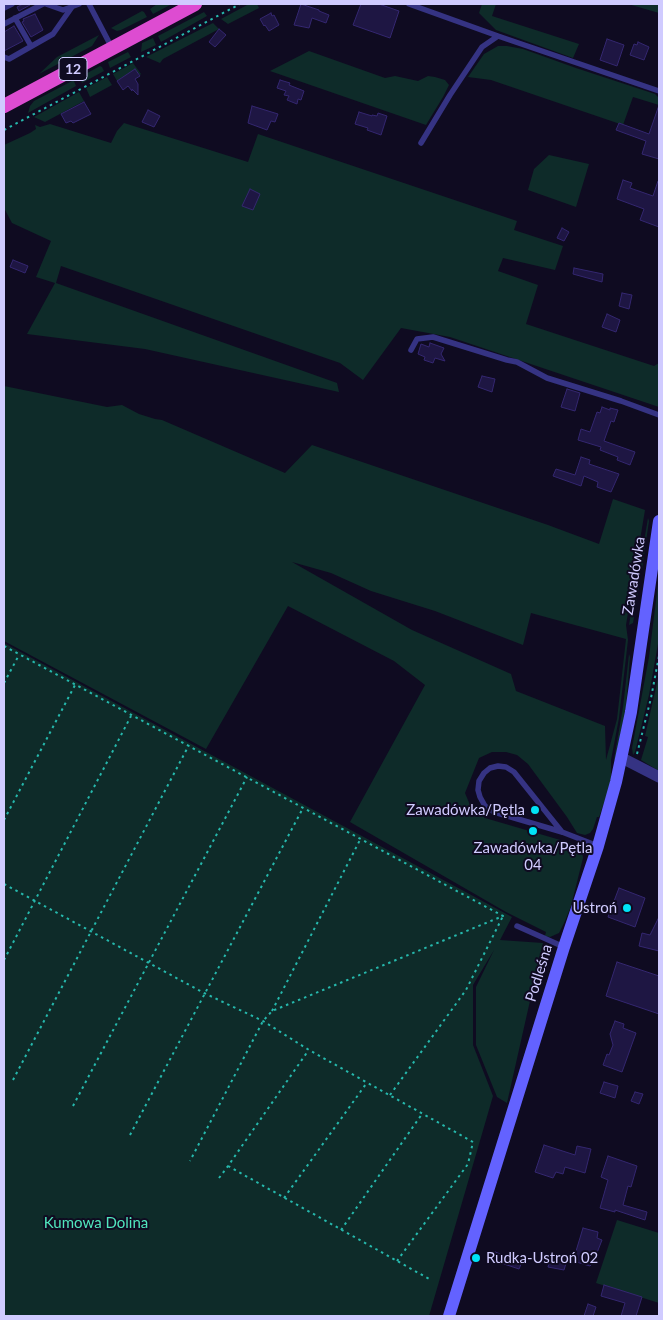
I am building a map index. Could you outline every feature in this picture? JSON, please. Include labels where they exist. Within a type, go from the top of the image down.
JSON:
[{"type":"highway","name":"12","points":[[4,106],[195,4]]},
{"type":"main road","name":"Zawadówka","points":[[642,636],[656,559],[659,521]]},
{"type":"main road","name":"Podleśna","points":[[450,1316],[564,947],[598,846],[622,758],[642,636]]},
{"type":"street","points":[[622,758],[659,777]]},
{"type":"lane","points":[[4,8],[12,4]]},
{"type":"lane","points":[[4,24],[44,4],[62,10],[79,4]]},
{"type":"lane","points":[[89,4],[112,48]]},
{"type":"lane","points":[[409,4],[659,91]]},
{"type":"lane","points":[[4,57],[9,59],[53,34],[72,8]]},
{"type":"lane","points":[[15,18],[31,46]]},
{"type":"lane","points":[[421,143],[482,47],[498,36]]},
{"type":"lane","points":[[411,350],[417,339],[433,337],[517,362],[547,378],[659,415]]},
{"type":"lane","points":[[562,832],[514,772],[506,767],[498,766],[490,768],[484,773],[479,782],[478,790],[485,806],[494,812],[562,832],[598,846]]},
{"type":"lane","points":[[517,926],[564,947]]},
{"type":"path","points":[[4,130],[240,4]]},
{"type":"path","points":[[4,646],[503,916]]},
{"type":"path","points":[[4,683],[19,655]]},
{"type":"path","points":[[636,758],[659,656]]},
{"type":"path","points":[[4,820],[75,685]]},
{"type":"path","points":[[4,960],[132,715]]},
{"type":"path","points":[[13,1080],[189,746]]},
{"type":"path","points":[[73,1106],[247,777]]},
{"type":"path","points":[[130,1135],[303,807]]},
{"type":"path","points":[[190,1161],[263,1021],[272,1011],[361,838]]},
{"type":"path","points":[[4,884],[204,993],[263,1021],[309,1050],[473,1142],[468,1164],[397,1261]]},
{"type":"path","points":[[272,1011],[503,916]]},
{"type":"path","points":[[390,1096],[466,990],[503,916]]},
{"type":"path","points":[[219,1178],[309,1050]]},
{"type":"path","points":[[284,1198],[367,1083]]},
{"type":"path","points":[[341,1230],[422,1114]]},
{"type":"path","points":[[228,1166],[431,1280]]},
{"type":"green space","points":[[157,4],[172,4],[153,14],[150,9]]},
{"type":"green space","points":[[249,4],[257,4],[259,8],[228,24],[221,19]]},
{"type":"green space","points":[[482,4],[496,4],[492,16],[579,44],[573,58],[496,30],[479,13]]},
{"type":"green space","points":[[628,4],[659,5],[659,13]]},
{"type":"green space","points":[[142,11],[147,17],[121,30],[117,31],[111,28]]},
{"type":"green space","points":[[204,12],[207,16],[161,42],[158,36]]},
{"type":"green space","points":[[213,23],[219,29],[163,59],[160,63],[146,57]]},
{"type":"green space","points":[[99,35],[92,46],[39,74],[57,57]]},
{"type":"green space","points":[[153,38],[156,45],[141,52],[142,43]]},
{"type":"green space","points":[[498,46],[523,49],[655,94],[659,98],[659,105],[633,97],[623,125],[491,80],[468,77],[484,54]]},
{"type":"green space","points":[[309,51],[385,78],[395,76],[418,81],[428,76],[445,80],[449,85],[426,125],[270,71]]},
{"type":"green space","points":[[128,52],[131,57],[110,68],[108,62]]},
{"type":"green space","points":[[133,63],[141,74],[135,69],[117,81],[113,74]]},
{"type":"green space","points":[[100,66],[104,71],[82,83],[80,77]]},
{"type":"green space","points":[[107,77],[112,85],[90,97],[86,88]]},
{"type":"green space","points":[[74,81],[76,86],[28,113],[34,101]]},
{"type":"green space","points":[[79,92],[84,101],[45,122],[34,117]]},
{"type":"green space","points":[[124,123],[248,162],[258,134],[517,221],[514,230],[563,246],[555,270],[503,258],[498,271],[538,285],[526,324],[654,366],[659,363],[659,407],[450,337],[401,328],[363,380],[340,363],[61,266],[56,283],[337,383],[339,392],[145,349],[27,334],[55,283],[36,277],[51,241],[12,223],[4,208],[4,145],[30,133],[36,129],[35,125],[40,127],[50,124],[111,143],[117,131]]},
{"type":"green space","points":[[549,155],[589,164],[576,207],[528,190],[534,169]]},
{"type":"green space","points":[[4,386],[107,407],[122,405],[139,414],[162,420],[285,473],[312,445],[599,544],[613,499],[645,510],[626,625],[628,640],[619,718],[611,760],[611,783],[593,829],[585,835],[577,833],[528,764],[517,755],[506,752],[492,752],[479,758],[465,793],[470,805],[485,818],[574,844],[582,851],[583,858],[571,906],[559,933],[550,937],[545,936],[546,932],[506,912],[350,822],[425,685],[394,661],[288,606],[206,749],[4,641]],"holes":[[[292,562],[331,573],[371,591],[435,611],[523,645],[531,613],[626,639],[617,719],[606,760],[605,726],[516,691],[511,674],[412,630]]]},
{"type":"green space","points":[[648,518],[642,569],[639,571]]},
{"type":"green space","points":[[659,576],[659,638],[649,695],[633,755],[632,748],[649,657]]},
{"type":"green space","points":[[637,578],[640,581],[633,623],[629,625]]},
{"type":"green space","name":"Kumowa Dolina","points":[[4,643],[512,917],[500,940],[543,943],[507,1103],[497,1097],[476,1045],[476,987],[494,950],[473,985],[473,1045],[493,1096],[429,1316],[4,1316]]},
{"type":"green space","points":[[629,654],[626,707],[615,760],[614,759],[623,707]]},
{"type":"green space","points":[[659,674],[659,771],[641,760],[648,737],[645,736]]},
{"type":"green space","points":[[617,1220],[659,1233],[659,1303],[596,1283]]},
{"type":"building","points":[[23,4],[30,5],[19,11],[17,7]]},
{"type":"building","points":[[301,4],[329,15],[326,23],[312,18],[309,28],[294,25]]},
{"type":"building","points":[[361,4],[379,4],[399,11],[390,38],[353,25]]},
{"type":"building","points":[[271,13],[279,25],[269,31],[260,19]]},
{"type":"building","points":[[35,14],[43,30],[31,37],[22,22],[24,21],[23,19]]},
{"type":"building","points":[[14,26],[23,41],[4,51],[4,32]]},
{"type":"building","points":[[219,29],[226,35],[215,47],[209,42]]},
{"type":"building","points":[[607,39],[624,45],[617,66],[600,60]]},
{"type":"building","points":[[638,42],[649,47],[644,60],[630,55],[634,44],[637,45]]},
{"type":"building","points":[[135,69],[140,76],[135,79],[138,84],[138,95],[128,86],[123,90],[117,81]]},
{"type":"building","points":[[280,80],[304,91],[301,100],[298,99],[297,104],[287,100],[289,96],[284,95],[286,91],[277,88]]},
{"type":"building","points":[[84,102],[91,114],[73,123],[71,121],[66,123],[61,114]]},
{"type":"building","points":[[252,106],[278,114],[275,122],[271,121],[267,130],[248,123]]},
{"type":"building","points":[[658,108],[659,159],[642,154],[646,141],[616,130],[619,123],[649,134]]},
{"type":"building","points":[[148,110],[160,116],[154,127],[142,122]]},
{"type":"building","points":[[359,112],[372,116],[377,116],[378,113],[387,116],[381,135],[355,124]]},
{"type":"building","points":[[623,180],[632,183],[630,188],[653,196],[659,181],[659,227],[640,220],[644,209],[617,199]]},
{"type":"building","points":[[250,189],[260,194],[253,210],[242,206]]},
{"type":"building","points":[[562,228],[569,232],[564,241],[557,238]]},
{"type":"building","points":[[13,260],[28,266],[25,273],[10,267]]},
{"type":"building","points":[[574,268],[603,274],[602,282],[573,274]]},
{"type":"building","points":[[622,293],[632,295],[629,309],[619,306]]},
{"type":"building","points":[[607,314],[620,320],[616,332],[602,327]]},
{"type":"building","points":[[430,343],[444,348],[441,354],[445,361],[435,358],[433,363],[424,360],[425,357],[418,354],[421,344],[429,347]]},
{"type":"building","points":[[482,376],[495,379],[492,392],[478,387]]},
{"type":"building","points":[[567,389],[580,393],[575,411],[561,407]]},
{"type":"building","points":[[602,407],[618,410],[614,422],[611,421],[604,441],[635,452],[630,465],[617,460],[618,457],[600,450],[601,447],[578,440],[581,429],[590,432],[597,412],[600,413]]},
{"type":"building","points":[[581,457],[590,460],[589,464],[619,474],[611,492],[597,487],[598,482],[584,476],[581,486],[553,476],[556,469],[575,475]]},
{"type":"building","name":"Ustroń","points":[[619,888],[645,898],[635,927],[608,917]]},
{"type":"building","points":[[659,917],[659,951],[639,946],[642,933],[650,935]]},
{"type":"building","points":[[617,962],[659,976],[659,1014],[606,996]]},
{"type":"building","points":[[615,1021],[624,1024],[623,1028],[636,1033],[622,1072],[603,1065],[613,1045],[610,1034]]},
{"type":"building","points":[[604,1082],[618,1086],[615,1098],[600,1093]]},
{"type":"building","points":[[635,1092],[643,1094],[639,1104],[631,1101]]},
{"type":"building","points":[[544,1145],[575,1155],[577,1146],[591,1149],[585,1173],[565,1167],[563,1174],[556,1172],[553,1178],[535,1172]]},
{"type":"building","points":[[608,1156],[637,1166],[631,1187],[628,1186],[623,1205],[647,1212],[645,1220],[615,1210],[615,1212],[600,1208],[608,1180],[601,1177]]},
{"type":"building","points":[[583,1228],[598,1232],[597,1238],[602,1240],[590,1266],[573,1261]]},
{"type":"building","points":[[495,1252],[522,1262],[519,1269],[492,1260]]},
{"type":"building","points":[[551,1256],[567,1260],[564,1270],[548,1267]]},
{"type":"building","points":[[604,1285],[642,1297],[636,1316],[621,1316],[625,1303],[601,1296]]},
{"type":"building","points":[[588,1304],[596,1307],[593,1316],[584,1316]]},
{"type":"place","name":"Zawadówka/Pętla","points":[[535,810]]},
{"type":"place","name":"Zawadówka/Pętla 04","points":[[533,831]]},
{"type":"place","name":"Ustroń","points":[[627,908]]},
{"type":"place","name":"Rudka-Ustroń 02","points":[[476,1258]]}]
